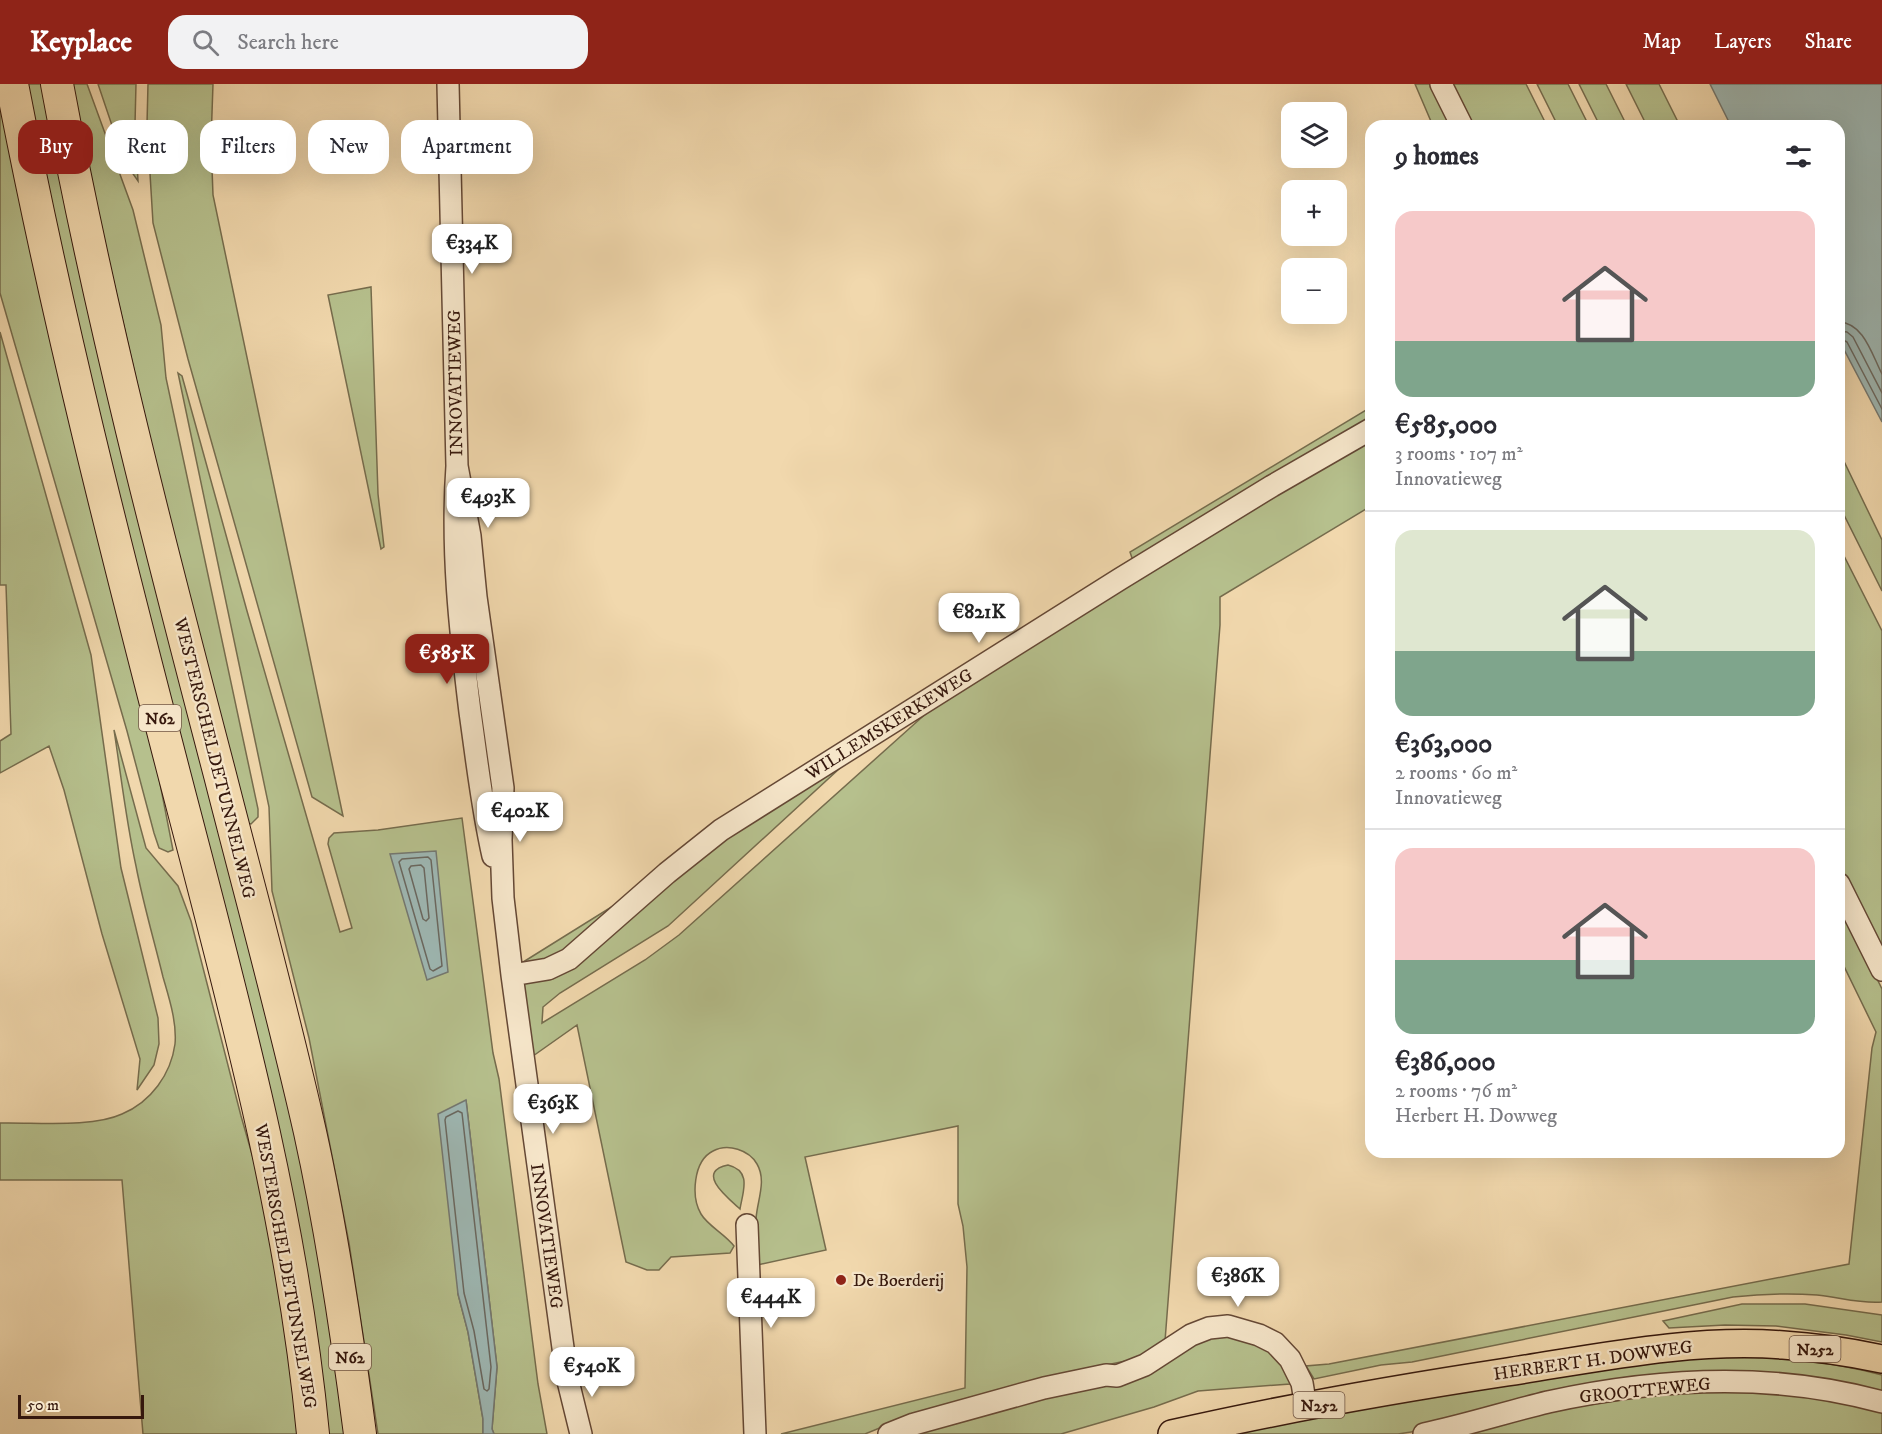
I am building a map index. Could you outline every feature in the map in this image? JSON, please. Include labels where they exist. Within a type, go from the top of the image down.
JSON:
[{"type":"highway","name":"WESTERSCHELDETUNNELWEG","points":[[12,84],[48,263],[104,499],[264,1132],[304,1354],[314,1434]]},
{"type":"highway","name":"WESTERSCHELDETUNNELWEG","points":[[57,84],[85,225],[133,429],[310,1134],[338,1281],[360,1434]]},
{"type":"main road","name":"HERBERT H. DOWWEG","points":[[1172,1434],[1465,1378],[1638,1352],[1708,1345],[1783,1345],[1882,1359]]},
{"type":"street","name":"INNOVATIEWEG","points":[[448,84],[457,466],[454,506],[466,588],[483,810],[503,898],[567,1377],[582,1433]]},
{"type":"street","points":[[1441,84],[1459,120]]},
{"type":"street","name":"WILLEMSKERKEWEG","points":[[512,975],[548,969],[569,959],[667,873],[721,830],[1120,579],[1365,432]]},
{"type":"street","points":[[1845,896],[1882,970]]},
{"type":"street","points":[[747,1225],[755,1434]]},
{"type":"street","points":[[889,1434],[914,1424],[1044,1388],[1106,1375],[1117,1376],[1145,1365],[1191,1335],[1209,1328],[1228,1326],[1259,1335],[1275,1343],[1290,1359],[1302,1383],[1306,1407]]},
{"type":"street","name":"GROOTTEWEG","points":[[1424,1434],[1460,1430],[1550,1402],[1630,1388],[1687,1382],[1790,1385],[1835,1390],[1882,1402]]},
{"type":"green space","points":[[0,84],[18,162],[18,174],[21,174],[147,717],[173,850],[168,852],[159,848],[154,833],[127,731],[0,293]]},
{"type":"green space","points":[[22,84],[44,84],[53,120],[30,120]]},
{"type":"green space","points":[[68,84],[87,84],[105,133],[105,174],[120,174],[133,210],[161,325],[166,378],[258,809],[258,817],[251,824],[247,823],[228,777],[89,174],[93,174],[93,120],[76,120]]},
{"type":"green space","points":[[98,84],[136,84],[135,120],[110,120]]},
{"type":"green space","points":[[148,84],[213,84],[212,120],[200,120],[200,174],[212,174],[213,195],[343,816],[312,797],[188,359],[153,223],[150,174],[188,174],[188,120],[147,120]]},
{"type":"green space","points":[[1415,84],[1431,84],[1449,120],[1430,120]]},
{"type":"green space","points":[[1448,84],[1526,84],[1544,120],[1465,120]]},
{"type":"green space","points":[[1537,84],[1568,84],[1586,120],[1555,120]]},
{"type":"green space","points":[[1579,84],[1606,84],[1624,120],[1597,120]]},
{"type":"green space","points":[[1626,84],[1659,84],[1677,120],[1644,120]]},
{"type":"green space","points":[[43,174],[66,174],[303,1155],[347,1434],[322,1434],[168,713]]},
{"type":"green space","points":[[371,287],[378,494],[384,547],[381,549],[328,295]]},
{"type":"green space","points":[[0,332],[91,655],[121,868],[158,1018],[159,1044],[154,1065],[137,1090],[140,1059],[102,934],[64,790],[49,746],[0,773],[0,741],[11,734],[6,585],[0,585]]},
{"type":"green space","points":[[178,373],[182,376],[340,932],[352,928],[328,844],[329,838],[334,833],[378,830],[462,818],[493,1053],[499,1079],[538,1384],[547,1434],[494,1434],[492,1429],[497,1367],[466,1100],[458,1294],[468,1332],[483,1419],[483,1434],[378,1434],[349,1243],[309,1038],[272,891],[269,807]]},
{"type":"green space","points":[[1365,411],[1365,427],[1134,564],[1130,552]]},
{"type":"green space","points":[[1365,438],[1365,510],[1220,597],[1220,625],[1165,1341],[1140,1358],[1063,1374],[909,1416],[865,1434],[781,1434],[965,1388],[967,1267],[963,1226],[958,1204],[958,1126],[805,1157],[826,1250],[757,1265],[756,1225],[761,1184],[760,1171],[749,1155],[738,1149],[725,1148],[713,1151],[706,1156],[698,1171],[696,1198],[704,1218],[734,1246],[730,1253],[671,1257],[659,1270],[647,1270],[626,1262],[577,1025],[533,1056],[520,964],[852,757],[668,926],[560,993],[543,1007],[542,1023],[645,960],[679,935],[940,701]]},
{"type":"green space","points":[[1845,463],[1882,540],[1882,591],[1845,517]]},
{"type":"green space","points":[[1845,558],[1882,631],[1882,949],[1845,876]]},
{"type":"green space","points":[[114,730],[146,848],[178,886],[191,921],[264,1196],[302,1434],[143,1434],[122,1180],[0,1180],[0,1123],[79,1123],[122,1114],[142,1102],[158,1086],[173,1055],[174,1019],[132,849]]},
{"type":"green space","points":[[1845,914],[1882,989],[1882,1302],[1806,1294],[1733,1297],[1412,1362],[1381,1365],[1314,1379],[1306,1366],[1329,1364],[1849,1264],[1872,1048],[1876,1032],[1845,968]]},
{"type":"green space","points":[[728,1165],[736,1168],[743,1177],[744,1189],[740,1209],[722,1193],[714,1179],[714,1173],[718,1168]]},
{"type":"green space","points":[[1742,1304],[1805,1304],[1882,1315],[1882,1342],[1776,1326],[1725,1325],[1669,1328],[1663,1321]]},
{"type":"green space","points":[[1217,1336],[1256,1342],[1270,1350],[1280,1361],[1291,1380],[1290,1384],[1198,1391],[1154,1407],[1061,1434],[909,1434]]},
{"type":"green space","points":[[1714,1356],[1799,1360],[1861,1370],[1882,1375],[1882,1392],[1785,1375],[1398,1434],[1218,1434],[1628,1362]]},
{"type":"green space","points":[[1699,1384],[1882,1405],[1882,1434],[1473,1434],[1478,1428],[1498,1420]]},
{"type":"water","points":[[1710,84],[1882,84],[1882,422],[1845,351],[1845,120],[1728,120]]},
{"type":"water","points":[[436,851],[448,972],[427,980],[390,854]]},
{"type":"water","points":[[466,1100],[497,1367],[492,1429],[494,1434],[483,1434],[483,1419],[468,1332],[458,1294],[438,1114]]},
{"type":"place","name":"De Boerderij","points":[[841,1280]]}]
